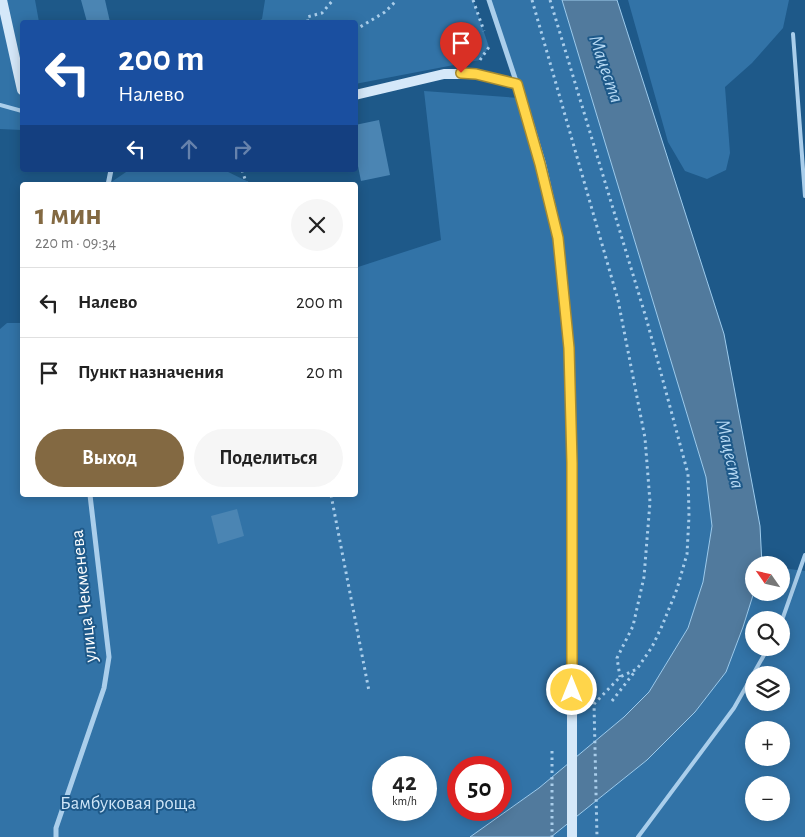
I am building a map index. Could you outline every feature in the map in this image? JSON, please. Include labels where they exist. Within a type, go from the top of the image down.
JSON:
[{"type":"main road","points":[[2,0],[20,81]]},
{"type":"main road","points":[[358,94],[444,74],[476,74],[517,84],[540,164],[558,238],[569,348],[572,463],[572,837]]},
{"type":"street","points":[[488,0],[517,84]]},
{"type":"street","name":"улица Чекменева","points":[[56,837],[56,828],[104,688],[108,657],[90,497]]},
{"type":"lane","points":[[793,34],[805,196]]},
{"type":"lane","points":[[0,105],[20,110]]},
{"type":"lane","points":[[785,611],[805,555]]},
{"type":"lane","points":[[638,837],[734,708],[763,656]]},
{"type":"path","points":[[308,20],[307,16],[322,13],[333,0]]},
{"type":"path","points":[[358,28],[386,12],[397,0]]},
{"type":"path","points":[[473,0],[489,47]]},
{"type":"path","points":[[532,0],[618,300],[645,438],[650,502],[644,577],[633,626],[617,658],[620,677]]},
{"type":"path","points":[[550,0],[648,321],[688,474],[689,516],[687,554],[677,589],[652,647],[612,701]]},
{"type":"path","points":[[331,497],[369,691]]},
{"type":"path","points":[[597,837],[594,704],[620,677],[637,669]]},
{"type":"path","points":[[552,751],[552,837]]},
{"type":"green space","points":[[0,0],[35,0],[39,20],[20,20],[20,130],[0,129]]},
{"type":"green space","points":[[265,0],[473,0],[489,47],[480,60],[358,83],[358,20],[260,20],[262,19]]},
{"type":"green space","name":"Бамбуковая роща","points":[[489,0],[562,0],[706,477],[712,526],[703,582],[688,628],[649,692],[624,717],[539,788],[512,807],[512,756],[447,756],[447,821],[493,821],[470,837],[0,837],[0,329],[7,323],[20,323],[20,497],[358,497],[358,267],[441,240],[424,91],[519,98]]},
{"type":"green space","points":[[628,0],[789,0],[783,28],[752,63],[725,87],[730,153],[726,170],[707,179],[685,171],[668,142]]},
{"type":"green space","points":[[126,172],[228,172],[249,182],[111,182]]},
{"type":"green space","points":[[790,569],[805,571],[805,837],[551,837],[647,760],[695,712],[726,672],[745,621],[745,656],[790,656],[790,611],[748,611],[751,601],[790,601]]},
{"type":"water","name":"Мацеста","points":[[562,0],[617,0],[724,334],[760,526],[762,556],[745,556],[745,601],[751,601],[748,611],[745,611],[745,621],[726,672],[695,712],[647,760],[551,837],[470,837],[493,821],[512,821],[512,807],[539,788],[624,717],[649,692],[688,628],[703,582],[712,526],[706,477]]},
{"type":"building","points":[[81,0],[105,0],[110,20],[86,20]]},
{"type":"building","points":[[379,120],[390,175],[361,181],[358,166],[358,124]]},
{"type":"building","points":[[237,509],[244,536],[218,544],[211,516]]},
{"type":"route","points":[[461,73],[476,74],[517,84],[540,164],[558,238],[569,348],[572,463],[572,690]]}]
